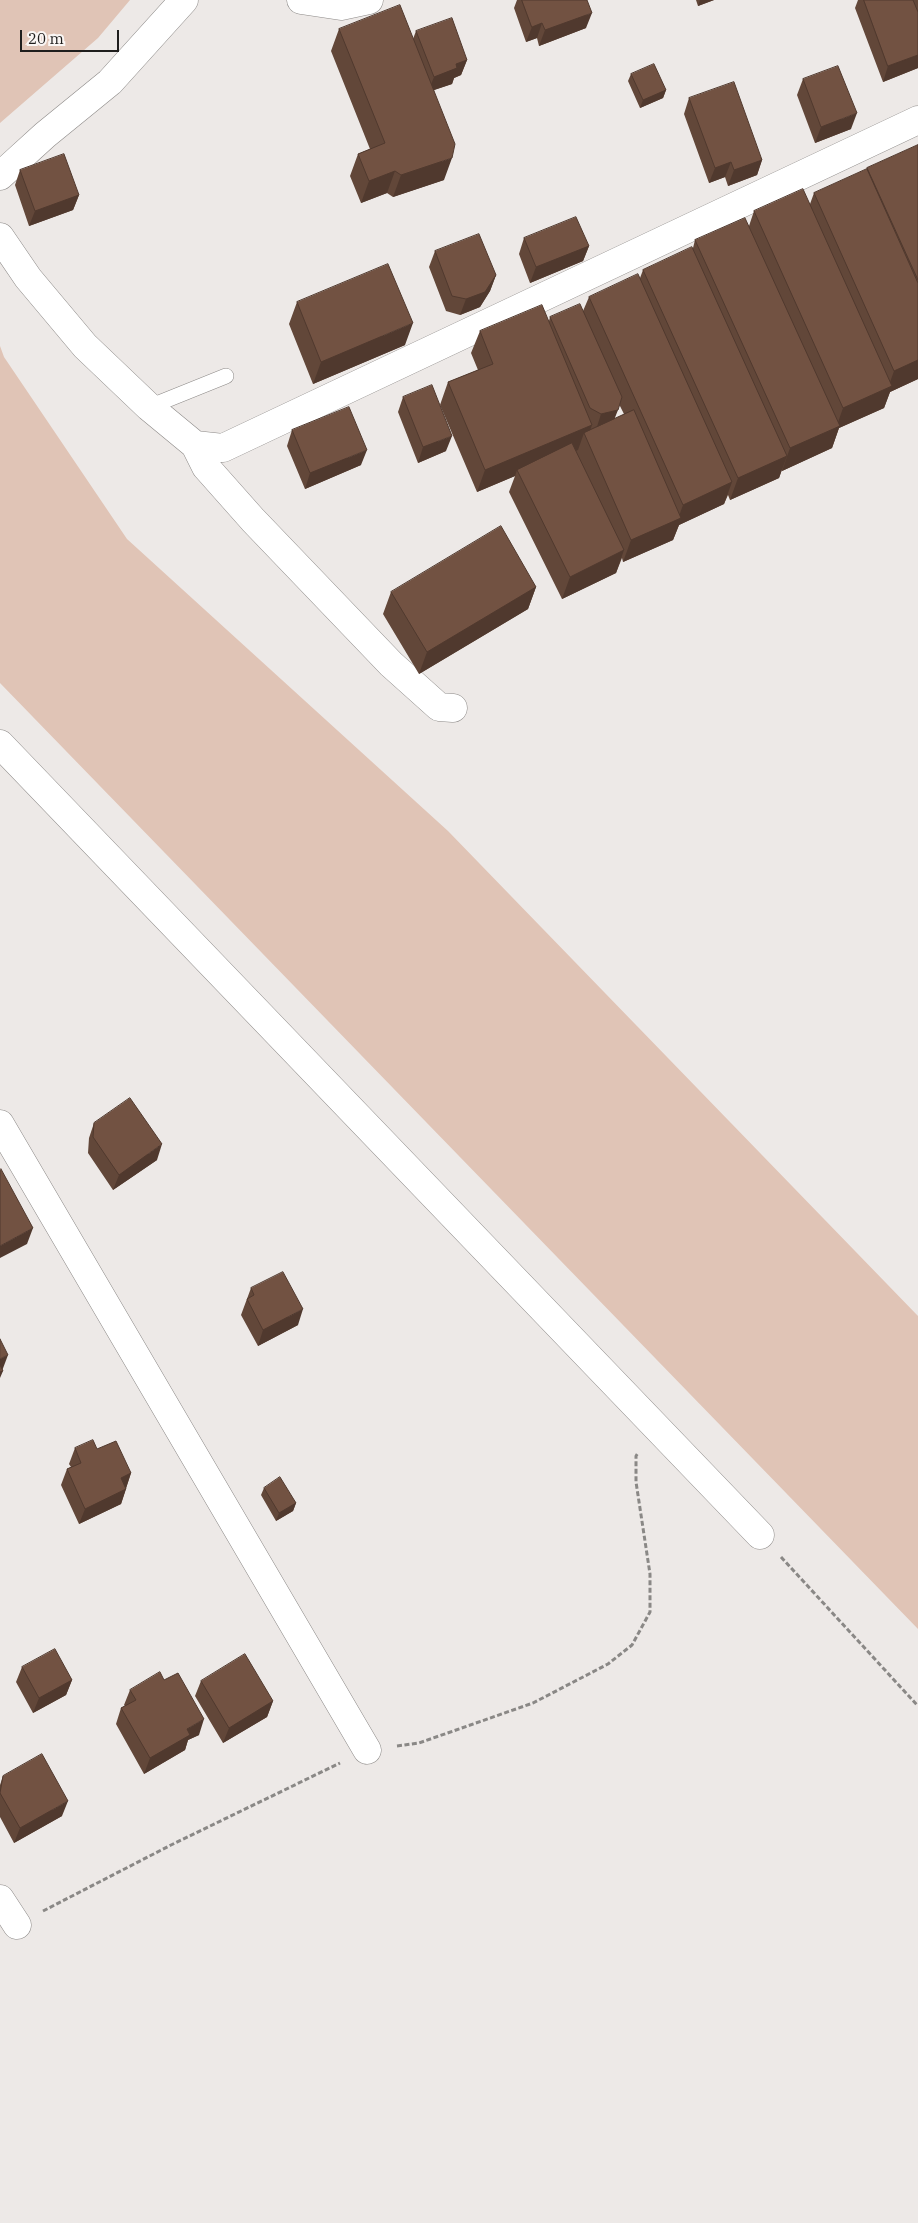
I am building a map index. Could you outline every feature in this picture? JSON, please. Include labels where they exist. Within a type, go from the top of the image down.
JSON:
[{"type":"street","points":[[0,176],[110,82],[184,0]]},
{"type":"street","points":[[301,0],[341,6],[369,0]]},
{"type":"street","points":[[195,445],[223,448],[918,120]]},
{"type":"street","points":[[0,237],[28,278],[85,346],[149,407],[195,445],[206,467],[253,520],[391,664],[439,707],[453,708]]},
{"type":"street","points":[[0,744],[760,1535]]},
{"type":"street","points":[[0,1124],[367,1750]]},
{"type":"street","points":[[0,1899],[16,1925]]},
{"type":"lane","points":[[149,407],[226,376]]},
{"type":"path","points":[[16,1925],[171,1845],[367,1750],[419,1744],[533,1703],[608,1664],[632,1645],[650,1612],[650,1574],[636,1482],[636,1456],[655,1425]]},
{"type":"path","points":[[760,1535],[918,1706]]},
{"type":"shaded area","points":[[0,0],[130,0],[98,38],[0,123]]},
{"type":"shaded area","points":[[0,346],[4,357],[127,539],[448,831],[918,1316],[918,1629],[0,683]]},
{"type":"building","points":[[522,0],[587,0],[592,13],[545,30],[542,23],[532,27]]},
{"type":"building","points":[[864,0],[913,0],[918,12],[918,55],[888,66]]},
{"type":"building","points":[[400,5],[455,144],[452,158],[401,175],[395,171],[369,181],[358,154],[385,143],[339,29]]},
{"type":"building","points":[[452,18],[467,60],[456,64],[457,68],[434,77],[416,31]]},
{"type":"building","points":[[654,64],[666,90],[643,100],[631,74]]},
{"type":"building","points":[[838,66],[857,113],[821,127],[803,79]]},
{"type":"building","points":[[734,82],[762,160],[734,170],[731,162],[715,168],[689,98]]},
{"type":"building","points":[[918,145],[918,280],[867,168]]},
{"type":"building","points":[[64,154],[79,195],[35,211],[20,170]]},
{"type":"building","points":[[867,169],[918,283],[918,360],[894,371],[814,193]]},
{"type":"building","points":[[803,189],[892,386],[843,408],[754,211]]},
{"type":"building","points":[[576,217],[589,246],[536,267],[524,238]]},
{"type":"building","points":[[745,218],[840,426],[790,448],[695,240]]},
{"type":"building","points":[[479,234],[496,275],[485,292],[466,299],[452,296],[435,251]]},
{"type":"building","points":[[692,247],[787,456],[738,478],[643,270]]},
{"type":"building","points":[[388,264],[413,323],[321,362],[297,302]]},
{"type":"building","points":[[638,274],[732,482],[683,505],[589,297]]},
{"type":"building","points":[[580,304],[622,397],[618,410],[601,414],[590,408],[550,317]]},
{"type":"building","points":[[542,305],[592,425],[485,470],[448,382],[493,364],[480,331]]},
{"type":"building","points":[[432,385],[452,436],[423,447],[403,397]]},
{"type":"building","points":[[349,407],[367,450],[310,473],[292,430]]},
{"type":"building","points":[[634,410],[681,518],[631,540],[584,433]]},
{"type":"building","points":[[572,443],[624,550],[570,577],[517,470]]},
{"type":"building","points":[[501,526],[536,587],[427,652],[391,592]]},
{"type":"building","points":[[130,1098],[162,1144],[119,1175],[93,1137],[94,1123]]},
{"type":"building","points":[[0,1170],[33,1228],[0,1246]]},
{"type":"building","points":[[283,1272],[303,1309],[263,1330],[247,1299],[254,1295],[251,1288]]},
{"type":"building","points":[[0,1339],[8,1355],[0,1359]]},
{"type":"building","points":[[93,1440],[97,1449],[116,1441],[131,1473],[121,1478],[126,1489],[85,1509],[67,1469],[81,1463],[75,1448]]},
{"type":"building","points":[[280,1477],[296,1503],[279,1513],[264,1488]]},
{"type":"building","points":[[55,1649],[72,1680],[39,1698],[22,1667]]},
{"type":"building","points":[[245,1654],[273,1701],[229,1728],[201,1681]]},
{"type":"building","points":[[160,1672],[164,1680],[178,1673],[204,1719],[187,1729],[190,1735],[150,1758],[121,1708],[136,1700],[130,1690]]},
{"type":"building","points":[[42,1754],[68,1801],[20,1828],[0,1793],[3,1776]]}]
